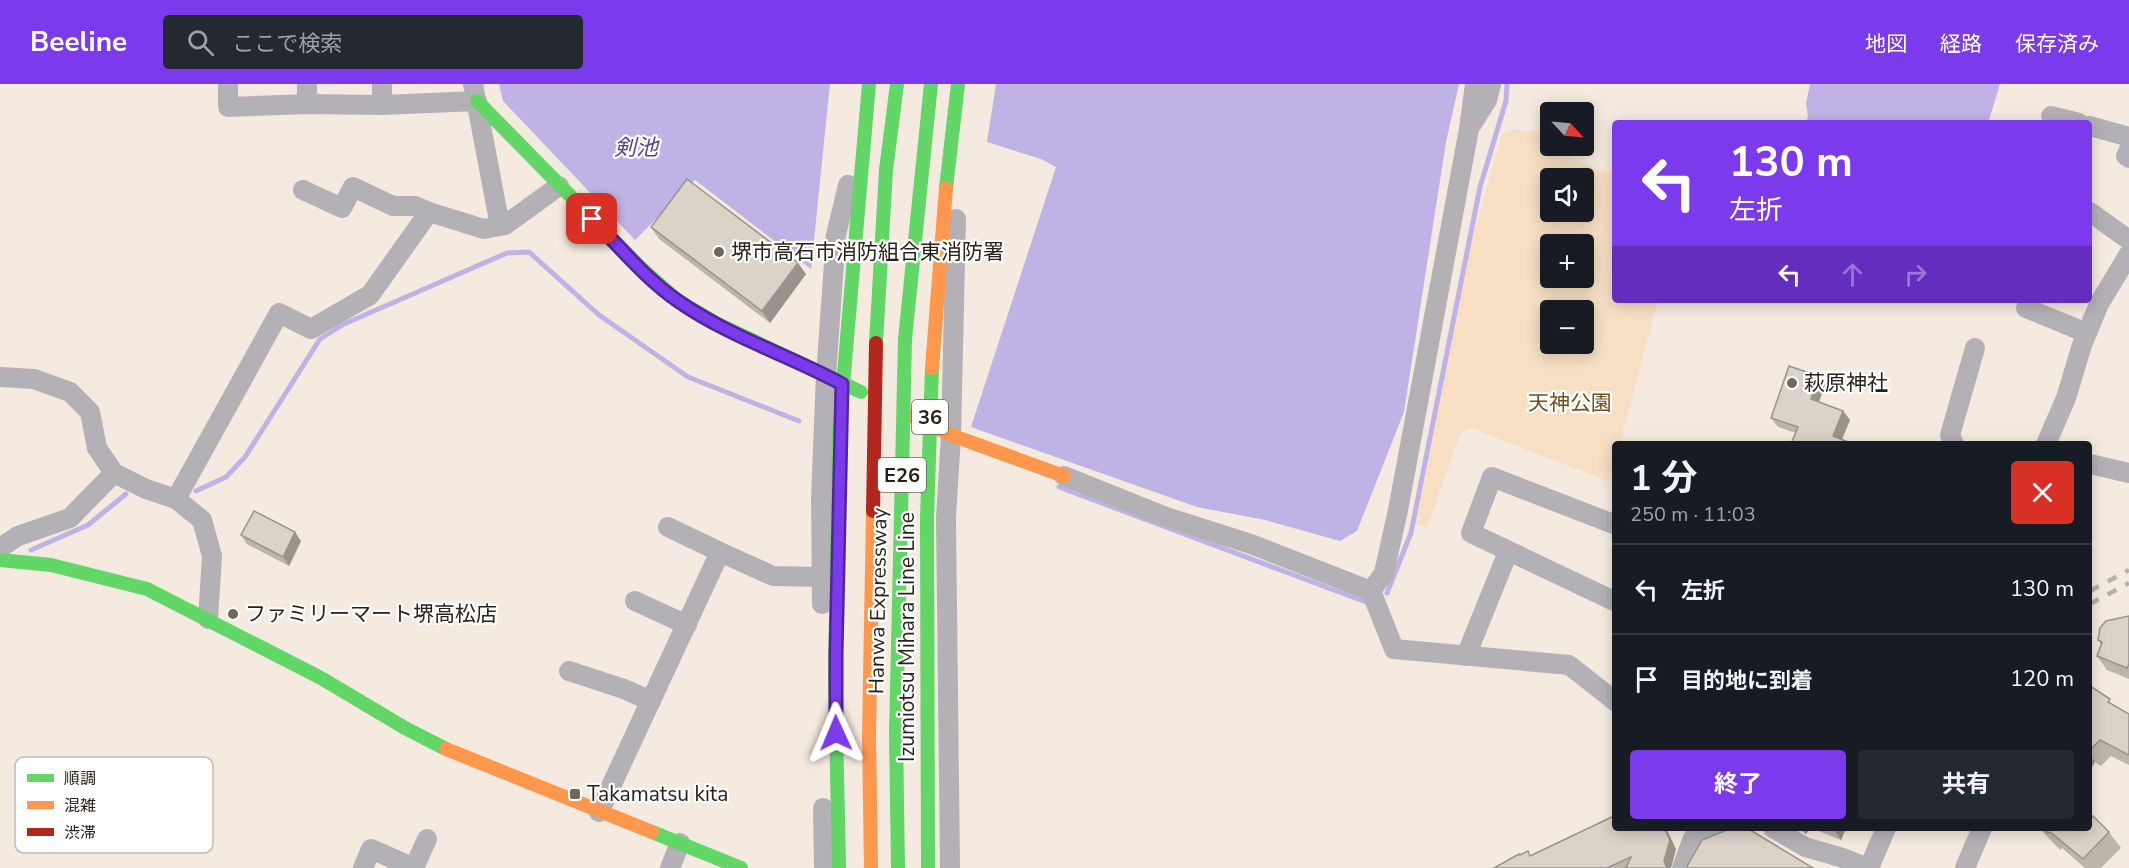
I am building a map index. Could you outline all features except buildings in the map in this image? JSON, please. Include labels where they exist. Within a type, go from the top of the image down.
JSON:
[{"type":"main road","name":"Hanwa Expressway","points":[[872,868],[869,736],[876,345],[886,170],[897,84]]},
{"type":"main road","name":"Hanwa Expressway","points":[[898,868],[896,734],[905,339],[932,84]]},
{"type":"main road","name":"Izumiotsu Mihara Line Line","points":[[928,868],[927,518],[930,424],[948,163],[958,84]]},
{"type":"main road","points":[[475,93],[559,186],[641,268],[677,300],[716,323],[951,435],[1064,476]]},
{"type":"main road","points":[[834,380],[839,443],[836,711],[839,868]]},
{"type":"main road","points":[[0,561],[51,565],[147,589],[321,678],[405,728],[451,751],[741,868]]},
{"type":"street","points":[[228,84],[228,107],[307,104],[381,105],[475,93],[500,226]]},
{"type":"street","points":[[307,84],[307,104]]},
{"type":"street","points":[[381,105],[382,84]]},
{"type":"street","points":[[1371,591],[1384,573],[1398,510],[1469,129],[1475,84]]},
{"type":"street","points":[[1469,129],[1487,100],[1491,84]]},
{"type":"street","points":[[824,868],[821,498],[834,380],[836,235],[868,92]]},
{"type":"street","points":[[2051,116],[2067,120]]},
{"type":"street","points":[[2092,127],[2129,136]]},
{"type":"street","points":[[2129,150],[2126,156],[2129,158]]},
{"type":"street","points":[[948,163],[956,222],[951,435],[946,518],[950,868]]},
{"type":"street","points":[[303,190],[342,208],[353,187],[393,206],[415,206],[484,229],[505,225],[559,186]]},
{"type":"street","points":[[176,499],[279,313],[311,329],[370,295],[429,212]]},
{"type":"street","points":[[2092,213],[2129,240]]},
{"type":"street","points":[[2047,441],[2067,398],[2097,293],[2129,254]]},
{"type":"street","points":[[2026,308],[2087,333]]},
{"type":"street","points":[[1953,441],[1950,435],[1954,388],[1975,348]]},
{"type":"street","points":[[0,377],[34,379],[70,392],[90,412],[97,448],[114,473],[146,489],[176,499],[202,520],[212,556],[208,619]]},
{"type":"street","points":[[2092,464],[2129,473]]},
{"type":"street","points":[[0,548],[18,536],[70,518],[114,473]]},
{"type":"street","points":[[1064,476],[1166,517],[1251,544],[1371,591],[1394,649],[1569,665],[1612,699]]},
{"type":"street","points":[[1612,523],[1492,477],[1471,533],[1612,600]]},
{"type":"street","points":[[668,527],[773,576],[822,577]]},
{"type":"street","points":[[599,812],[720,552]]},
{"type":"street","points":[[1466,656],[1508,552]]},
{"type":"street","points":[[635,601],[687,625]]},
{"type":"street","points":[[569,671],[624,688],[651,701]]},
{"type":"street","points":[[1682,868],[1693,838],[1708,831]]},
{"type":"street","points":[[1778,831],[1805,847],[1868,868],[1885,831]]},
{"type":"street","points":[[1965,868],[1981,831]]},
{"type":"street","points":[[363,868],[371,849],[414,868],[427,839]]},
{"type":"street","points":[[670,868],[680,843]]},
{"type":"green space","name":"天神公園","points":[[1511,129],[1540,132],[1540,156],[1572,156],[1581,163],[1612,174],[1612,303],[1657,303],[1621,441],[1612,441],[1610,482],[1471,428],[1461,433],[1427,527],[1416,525],[1470,247],[1502,134]]},
{"type":"water","name":"剣池","points":[[499,84],[830,84],[811,269],[695,180],[635,240],[503,101]]},
{"type":"water","points":[[996,84],[1459,84],[1446,142],[1404,412],[1357,531],[1340,541],[1265,520],[1197,507],[971,427],[1056,167],[1041,159],[987,142]]},
{"type":"water","points":[[1810,84],[2000,84],[1989,120],[1806,120],[1806,103]]},
{"type":"waterway","points":[[1387,593],[1411,533],[1480,187],[1506,101],[1507,84]]},
{"type":"waterway","points":[[196,491],[226,477],[245,457],[320,339],[344,324],[507,253],[529,252],[599,315],[688,377],[799,421]]},
{"type":"waterway","points":[[1059,487],[1366,602]]},
{"type":"waterway","points":[[31,550],[88,525],[126,494]]},
{"type":"railway","points":[[2092,590],[2129,570]]},
{"type":"railway","points":[[2092,603],[2129,583]]},
{"type":"traffic: fast","points":[[839,868],[835,676],[839,431],[869,84]]},
{"type":"traffic: fast","points":[[876,343],[886,170],[897,84]]},
{"type":"traffic: fast","points":[[898,868],[896,734],[905,339],[931,84]]},
{"type":"traffic: fast","points":[[946,188],[958,84]]},
{"type":"traffic: fast","points":[[477,101],[641,268],[677,300],[716,323],[861,392]]},
{"type":"traffic: fast","points":[[928,868],[927,518],[932,368]]},
{"type":"traffic: fast","points":[[0,560],[51,565],[147,589],[321,678],[405,728],[446,749]]},
{"type":"traffic: fast","points":[[652,832],[741,868]]},
{"type":"traffic: slow","points":[[932,368],[946,188]]},
{"type":"traffic: slow","points":[[912,416],[951,435],[1064,476]]},
{"type":"traffic: slow","points":[[871,868],[869,736],[873,511]]},
{"type":"traffic: slow","points":[[446,749],[652,832]]},
{"type":"traffic: jam","points":[[873,511],[876,343]]},
{"type":"place","name":"堺市高石市消防組合東消防署","points":[[719,252]]},
{"type":"place","name":"萩原神社","points":[[1792,383]]},
{"type":"place","name":"ファミリーマート堺高松店","points":[[233,614]]},
{"type":"place","name":"Takamatsu kita","points":[[575,794]]},
{"type":"route","points":[[592,219],[677,300],[716,323],[842,384],[839,431],[836,733]]}]
